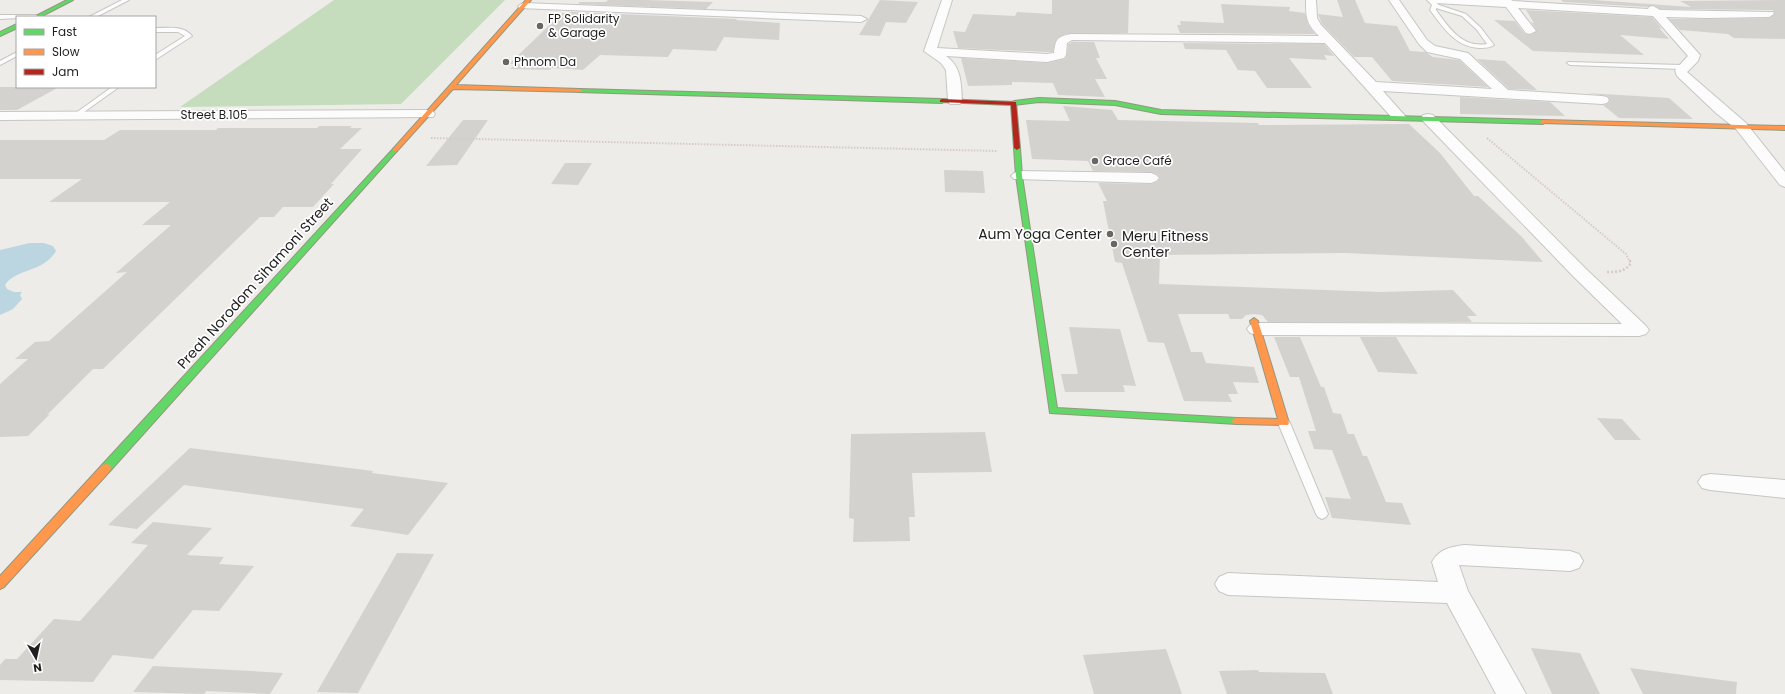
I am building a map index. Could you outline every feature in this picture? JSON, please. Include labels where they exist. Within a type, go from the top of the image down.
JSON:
[{"type":"street","points":[[38,16],[72,0]]},
{"type":"street","points":[[930,51],[947,0]]},
{"type":"street","points":[[1311,0],[1311,18],[1316,27],[1399,117]]},
{"type":"street","points":[[1394,0],[1423,42],[1429,48],[1464,56],[1503,93]]},
{"type":"street","points":[[1646,0],[1656,14],[1694,55],[1694,58],[1682,67],[1682,73],[1721,110],[1741,126],[1784,180]]},
{"type":"street","points":[[526,3],[861,18]]},
{"type":"street","name":"Preah Norodom Sihamoni Street","points":[[0,584],[428,114],[526,3]]},
{"type":"street","points":[[1435,3],[1507,3],[1656,14],[1769,14]]},
{"type":"street","points":[[1507,3],[1530,31]]},
{"type":"street","points":[[3,32],[16,26]]},
{"type":"street","points":[[930,51],[1047,58],[1060,56],[1061,42],[1064,39],[1071,37],[1327,40]]},
{"type":"street","points":[[930,51],[946,59],[954,69],[956,101]]},
{"type":"street","points":[[1372,86],[1602,100]]},
{"type":"street","points":[[451,87],[956,101],[1014,102],[1040,100],[1115,103],[1162,112],[1785,128]]},
{"type":"street","points":[[1014,102],[1019,176],[1053,411],[1284,424],[1256,325],[1639,330],[1579,272],[1428,118]]},
{"type":"street","name":"Street B.105","points":[[0,116],[428,114]]},
{"type":"street","points":[[1019,176],[1151,178]]},
{"type":"street","points":[[1710,482],[1785,489]]},
{"type":"street","points":[[1511,694],[1455,593],[1445,562],[1452,556],[1478,555],[1570,561]]},
{"type":"street","points":[[1228,584],[1455,593]]},
{"type":"lane","points":[[94,16],[126,0]]},
{"type":"lane","points":[[1430,0],[1464,15],[1488,39],[1491,45],[1484,47],[1462,44],[1453,36],[1433,10],[1435,3]]},
{"type":"lane","points":[[0,17],[16,17]]},
{"type":"lane","points":[[156,30],[182,31],[187,33],[188,36],[186,39],[156,57]]},
{"type":"lane","points":[[3,32],[16,31]]},
{"type":"lane","points":[[0,63],[16,55]]},
{"type":"lane","points":[[8,59],[16,59]]},
{"type":"lane","points":[[1570,63],[1682,67]]},
{"type":"lane","points":[[76,116],[115,88]]},
{"type":"lane","points":[[1284,424],[1322,514]]},
{"type":"path","points":[[1465,120],[1626,254],[1631,263],[1627,269],[1617,272],[1579,272]]},
{"type":"path","points":[[406,138],[1018,152]]},
{"type":"green space","points":[[334,0],[505,0],[401,104],[180,107]]},
{"type":"water","points":[[30,243],[44,243],[53,246],[56,251],[51,258],[44,263],[16,276],[5,285],[7,289],[14,292],[22,292],[20,295],[22,299],[13,309],[0,315],[0,250]]},
{"type":"building","points":[[608,0],[713,2],[706,9],[578,4],[580,2],[606,2]]},
{"type":"building","points":[[880,0],[918,2],[906,23],[886,22],[880,36],[859,35]]},
{"type":"building","points":[[1052,0],[1129,0],[1128,33],[1066,34],[1057,38],[1053,52],[958,48],[953,31],[965,32],[973,14],[1015,16],[1017,12],[1052,14]]},
{"type":"building","points":[[1337,0],[1355,0],[1365,23],[1397,26],[1410,51],[1425,52],[1433,57],[1459,60],[1488,87],[1392,81],[1372,57],[1354,57],[1322,24],[1318,14],[1343,17]]},
{"type":"building","points":[[1561,0],[1594,0],[1691,7],[1680,1],[1785,0],[1785,39],[1734,38],[1728,34],[1680,30],[1669,19],[1769,18],[1775,14],[1773,10],[1660,9],[1653,5],[1647,7],[1563,2]]},
{"type":"building","points":[[1221,4],[1290,7],[1289,11],[1305,13],[1308,24],[1315,34],[1180,33],[1177,25],[1181,25],[1180,21],[1224,23]]},
{"type":"building","points":[[1526,10],[1652,17],[1669,39],[1620,35],[1644,55],[1533,51],[1494,20],[1515,21],[1525,34],[1531,35],[1537,31]]},
{"type":"building","points":[[570,12],[737,19],[736,20],[780,23],[779,40],[724,37],[716,51],[673,49],[668,57],[600,55],[583,70],[551,68],[550,70],[510,69],[515,64],[509,64],[562,13]]},
{"type":"building","points":[[1072,42],[1094,42],[1100,58],[1096,58],[1107,79],[1095,79],[1105,97],[1058,95],[1053,83],[1012,82],[1012,85],[968,86],[961,58],[1047,63],[1065,59],[1068,44]]},
{"type":"building","points":[[1183,43],[1324,44],[1334,56],[1324,55],[1327,60],[1289,58],[1312,88],[1267,88],[1255,71],[1238,70],[1226,50],[1185,49]]},
{"type":"building","points":[[1477,59],[1505,61],[1537,90],[1509,89]]},
{"type":"building","points":[[0,87],[57,88],[17,110],[0,110]]},
{"type":"building","points":[[1587,93],[1669,98],[1693,119],[1619,118],[1603,105],[1610,101],[1608,96]]},
{"type":"building","points":[[1460,97],[1550,102],[1565,116],[1460,114]]},
{"type":"building","points":[[1063,106],[1112,110],[1118,120],[1258,123],[1259,125],[1409,124],[1440,153],[1474,196],[1478,196],[1522,237],[1543,262],[1345,253],[1160,255],[1159,284],[1380,292],[1453,290],[1477,316],[1467,316],[1472,322],[1268,322],[1262,315],[1254,314],[1246,315],[1242,319],[1230,319],[1228,314],[1178,314],[1191,352],[1202,352],[1206,363],[1254,367],[1259,383],[1233,382],[1238,394],[1228,394],[1232,402],[1184,401],[1164,343],[1148,342],[1122,263],[1115,262],[1103,201],[1107,201],[1098,183],[1151,184],[1157,182],[1160,178],[1157,174],[1151,172],[1093,171],[1088,161],[1032,159],[1026,120],[1070,121]]},
{"type":"building","points":[[463,120],[488,120],[457,165],[426,166]]},
{"type":"building","points":[[319,126],[352,126],[350,128],[362,128],[340,149],[362,149],[313,207],[283,207],[274,217],[260,217],[103,369],[93,369],[28,436],[0,437],[0,384],[28,359],[15,359],[35,342],[49,341],[127,272],[116,273],[171,225],[142,225],[170,202],[49,202],[82,179],[0,179],[0,140],[104,140],[120,130],[317,128]]},
{"type":"building","points":[[565,163],[592,163],[578,185],[551,184]]},
{"type":"building","points":[[944,170],[983,171],[985,193],[945,192]]},
{"type":"building","points":[[1069,327],[1120,329],[1136,386],[1123,385],[1125,392],[1065,392],[1061,374],[1078,374]]},
{"type":"building","points":[[1274,337],[1300,337],[1321,387],[1324,387],[1333,413],[1341,414],[1348,434],[1354,434],[1363,456],[1367,456],[1386,502],[1402,503],[1411,525],[1332,518],[1325,497],[1351,499],[1332,450],[1314,449],[1308,431],[1316,431],[1299,377],[1290,377]]},
{"type":"building","points":[[1360,337],[1396,337],[1418,374],[1378,372]]},
{"type":"building","points":[[1597,418],[1622,419],[1641,440],[1615,440]]},
{"type":"building","points":[[985,432],[992,472],[912,473],[915,517],[909,517],[910,541],[853,542],[854,519],[849,518],[851,434]]},
{"type":"building","points":[[190,448],[373,471],[372,473],[448,483],[408,535],[350,526],[364,509],[184,485],[137,529],[108,525]]},
{"type":"building","points":[[153,522],[212,528],[187,555],[224,557],[219,564],[254,566],[219,611],[193,610],[153,659],[113,655],[93,682],[0,680],[0,665],[5,659],[17,659],[54,619],[80,621],[148,545],[131,543]]},
{"type":"building","points":[[397,553],[434,554],[358,693],[317,692]]},
{"type":"building","points":[[1531,648],[1580,653],[1600,694],[1552,694]]},
{"type":"building","points":[[1166,649],[1182,694],[1094,694],[1083,655]]},
{"type":"building","points":[[153,666],[283,673],[270,694],[206,691],[204,694],[133,692]]},
{"type":"building","points":[[1630,668],[1737,682],[1736,694],[1643,694]]},
{"type":"building","points":[[1258,670],[1259,672],[1325,673],[1333,694],[1227,694],[1219,671]]},
{"type":"traffic: fast","points":[[38,16],[71,0]]},
{"type":"traffic: fast","points":[[0,34],[16,26]]},
{"type":"traffic: fast","points":[[580,91],[942,101]]},
{"type":"traffic: fast","points":[[1014,103],[1039,100],[1115,103],[1161,112],[1543,122]]},
{"type":"traffic: fast","points":[[1017,148],[1019,176],[1053,411],[1237,421]]},
{"type":"traffic: fast","points":[[106,468],[395,150]]},
{"type":"traffic: slow","points":[[395,150],[529,0]]},
{"type":"traffic: slow","points":[[451,87],[580,91]]},
{"type":"traffic: slow","points":[[1543,122],[1785,128]]},
{"type":"traffic: slow","points":[[1237,421],[1284,423],[1254,321]]},
{"type":"traffic: slow","points":[[0,584],[106,468]]},
{"type":"traffic: jam","points":[[942,101],[1014,103],[1017,148]]},
{"type":"place","name":"FP Solidarity & Garage","points":[[540,26]]},
{"type":"place","name":"Phnom Da","points":[[506,62]]},
{"type":"place","name":"Grace Café","points":[[1095,161]]},
{"type":"place","name":"Aum Yoga Center","points":[[1110,234]]},
{"type":"place","name":"Meru Fitness Center","points":[[1114,244]]}]
